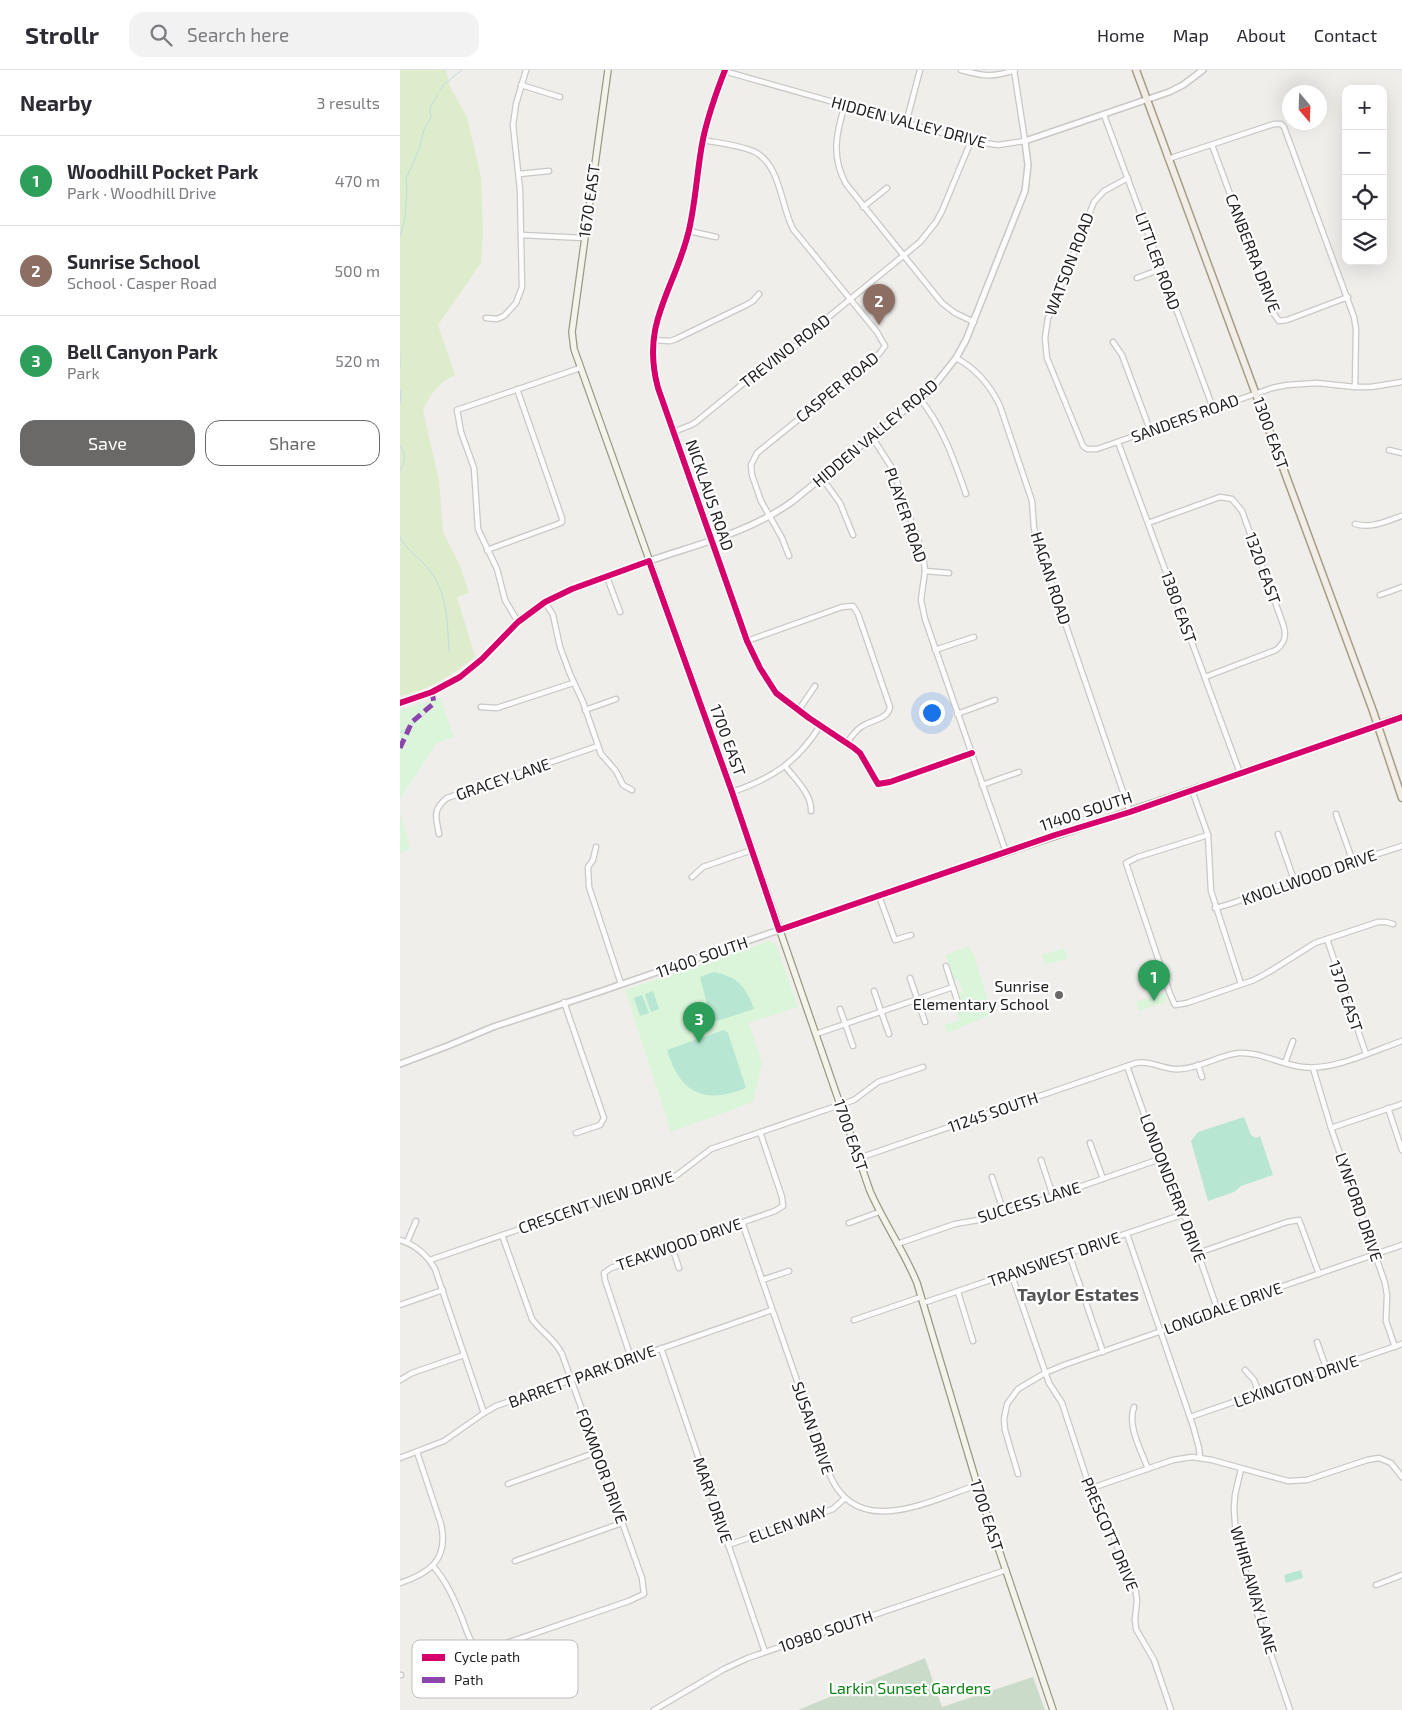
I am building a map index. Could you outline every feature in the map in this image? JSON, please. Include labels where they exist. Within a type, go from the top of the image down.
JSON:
[{"type":"main road","name":"1670 EAST","points":[[572,332],[608,70]]},
{"type":"main road","name":"1300 EAST","points":[[1136,70],[1378,725],[1402,798]]},
{"type":"main road","name":"1700 EAST","points":[[572,332],[574,349],[580,368],[732,792],[859,1158],[879,1212],[912,1270],[977,1485],[1053,1710]]},
{"type":"main road","points":[[400,703],[442,688],[466,673],[518,622],[545,602],[565,592],[649,561]]},
{"type":"main road","name":"11400 SOUTH","points":[[779,930],[1006,852],[1130,812],[1402,717]]},
{"type":"street","points":[[486,318],[498,319],[504,316],[516,302],[522,278],[519,174],[513,124],[516,104],[526,70]]},
{"type":"street","name":"HIDDEN VALLEY DRIVE","points":[[724,70],[971,141],[998,145],[1025,141],[1146,100],[1176,88],[1203,70]]},
{"type":"street","name":"NICKLAUS ROAD","points":[[724,70],[703,140],[689,231],[679,264],[658,315],[653,340],[653,358],[656,378],[673,432],[747,641],[760,668],[776,693],[798,711],[860,753],[878,784],[890,782],[972,754]]},
{"type":"street","points":[[906,123],[920,70]]},
{"type":"street","points":[[961,70],[985,76],[994,76],[1014,70]]},
{"type":"street","name":"HIDDEN VALLEY ROAD","points":[[649,561],[712,540],[770,517],[794,502],[920,399],[933,387],[956,358],[974,322],[1025,191],[1028,165],[1014,70]]},
{"type":"street","points":[[522,85],[560,97]]},
{"type":"street","points":[[844,105],[836,134],[836,159],[846,184],[942,303],[955,313],[974,322]]},
{"type":"street","name":"LITTLER ROAD","points":[[1104,115],[1213,408]]},
{"type":"street","points":[[1168,159],[1274,124],[1281,124],[1284,127],[1348,297],[1354,318],[1356,329],[1355,388]]},
{"type":"street","name":"CASPER ROAD","points":[[703,140],[753,152],[767,163],[772,170],[784,210],[793,228],[877,332],[885,346],[879,354],[754,456],[750,465],[752,475],[770,517]]},
{"type":"street","name":"TREVINO ROAD","points":[[673,432],[696,422],[756,373],[790,351],[920,242],[936,222],[948,199],[971,141]]},
{"type":"street","name":"CANBERRA DRIVE","points":[[1212,145],[1274,314],[1279,321],[1287,320],[1348,297]]},
{"type":"street","points":[[519,174],[549,171]]},
{"type":"street","name":"WATSON ROAD","points":[[1087,449],[1082,442],[1047,358],[1045,328],[1094,202],[1104,191],[1128,178]]},
{"type":"street","points":[[863,207],[887,188]]},
{"type":"street","points":[[689,231],[716,237]]},
{"type":"street","points":[[522,235],[584,238]]},
{"type":"street","points":[[1137,278],[1161,269]]},
{"type":"street","points":[[653,340],[670,341],[682,337],[746,305],[759,294]]},
{"type":"street","points":[[1113,342],[1122,355],[1150,430]]},
{"type":"street","name":"HAGAN ROAD","points":[[956,358],[976,371],[985,381],[1000,406],[1032,500],[1034,528],[1038,544],[1130,812]]},
{"type":"street","points":[[518,622],[508,606],[496,569],[478,529],[474,468],[461,432],[457,410],[580,368]]},
{"type":"street","name":"SANDERS ROAD","points":[[1087,449],[1093,450],[1118,442],[1256,392],[1272,388],[1302,384],[1355,388],[1402,382]]},
{"type":"street","points":[[487,550],[562,522],[517,389]]},
{"type":"street","points":[[920,399],[947,440],[966,494]]},
{"type":"street","name":"PLAYER ROAD","points":[[872,437],[886,456],[897,480],[922,554],[925,571],[922,590],[922,610],[1006,852]]},
{"type":"street","name":"1380 EAST","points":[[1118,442],[1240,773]]},
{"type":"street","points":[[1389,450],[1402,453]]},
{"type":"street","points":[[822,478],[840,503],[853,535]]},
{"type":"street","name":"1320 EAST","points":[[1148,523],[1212,499],[1226,498],[1236,502],[1242,511],[1284,624],[1285,635],[1282,645],[1272,652],[1205,677]]},
{"type":"street","points":[[1355,524],[1363,527],[1372,526],[1402,516]]},
{"type":"street","points":[[770,517],[782,538],[789,556]]},
{"type":"street","points":[[925,571],[949,573]]},
{"type":"street","points":[[607,577],[620,612]]},
{"type":"street","points":[[1380,595],[1402,587]]},
{"type":"street","points":[[545,602],[553,615],[560,647],[601,754],[616,771],[623,785],[632,790]]},
{"type":"street","points":[[747,641],[842,607],[853,606],[858,614],[890,707],[889,712],[885,716],[863,726],[847,743]]},
{"type":"street","points":[[935,650],[974,637]]},
{"type":"street","points":[[481,707],[496,708],[574,683]]},
{"type":"street","points":[[798,711],[814,686]]},
{"type":"street","points":[[585,710],[616,699]]},
{"type":"street","points":[[958,714],[995,700]]},
{"type":"street","points":[[732,792],[765,779],[785,766],[801,752],[820,726]]},
{"type":"street","name":"GRACEY LANE","points":[[439,834],[436,813],[440,804],[447,798],[598,746]]},
{"type":"street","points":[[785,766],[808,796],[811,811]]},
{"type":"street","points":[[982,785],[1019,772]]},
{"type":"street","points":[[1192,790],[1208,834],[1210,884],[1215,908],[1241,984]]},
{"type":"street","points":[[1336,814],[1353,862]]},
{"type":"street","points":[[1208,834],[1138,857],[1126,863],[1160,967],[1175,1005],[1262,976],[1308,947],[1327,939],[1378,922],[1393,924]]},
{"type":"street","points":[[1278,834],[1294,880]]},
{"type":"street","name":"KNOLLWOOD DRIVE","points":[[1215,908],[1234,903],[1294,880],[1402,846]]},
{"type":"street","points":[[596,847],[593,860],[588,867],[589,887],[621,984]]},
{"type":"street","points":[[692,877],[702,867],[752,850]]},
{"type":"street","points":[[879,896],[895,940],[911,935]]},
{"type":"street","name":"11400 SOUTH","points":[[400,1064],[450,1046],[493,1027],[779,930]]},
{"type":"street","name":"1370 EAST","points":[[1327,939],[1366,1054]]},
{"type":"street","points":[[946,966],[960,1010]]},
{"type":"street","points":[[910,978],[924,1022]]},
{"type":"street","points":[[816,1034],[953,987]]},
{"type":"street","points":[[874,991],[889,1034]]},
{"type":"street","points":[[564,1002],[604,1118],[600,1125],[576,1133]]},
{"type":"street","points":[[840,1009],[854,1046]]},
{"type":"street","points":[[1285,1063],[1293,1041]]},
{"type":"street","points":[[1313,1068],[1338,1063],[1402,1041]]},
{"type":"street","name":"11245 SOUTH","points":[[859,1158],[1141,1062],[1148,1062],[1177,1070],[1241,1053],[1261,1055],[1285,1063],[1313,1068]]},
{"type":"street","points":[[1198,1065],[1202,1077]]},
{"type":"street","name":"LONDONDERRY DRIVE","points":[[1127,1066],[1173,1194],[1184,1214],[1218,1311]]},
{"type":"street","name":"CRESCENT VIEW DRIVE","points":[[430,1260],[677,1175],[711,1149],[854,1100],[878,1082],[923,1067]]},
{"type":"street","name":"LYNFORD DRIVE","points":[[1313,1068],[1331,1128],[1386,1289],[1386,1321],[1395,1347]]},
{"type":"street","points":[[1331,1128],[1402,1104]]},
{"type":"street","points":[[1388,1108],[1402,1150]]},
{"type":"street","name":"TEAKWOOD DRIVE","points":[[631,1358],[604,1273],[611,1268],[776,1211],[783,1206],[782,1197],[760,1132]]},
{"type":"street","points":[[1090,1143],[1103,1179]]},
{"type":"street","name":"SUCCESS LANE","points":[[897,1244],[955,1224],[990,1218],[1160,1159]]},
{"type":"street","points":[[1041,1160],[1053,1196]]},
{"type":"street","points":[[992,1177],[1004,1213]]},
{"type":"street","points":[[849,1223],[879,1212]]},
{"type":"street","name":"TRANSWEST DRIVE","points":[[854,1320],[922,1300],[958,1292],[1184,1214]]},
{"type":"street","points":[[1198,1253],[1287,1222],[1299,1220],[1319,1274]]},
{"type":"street","points":[[407,1242],[416,1221]]},
{"type":"street","name":"SUSAN DRIVE","points":[[742,1222],[828,1473],[835,1487],[845,1498],[866,1510],[892,1512],[977,1485]]},
{"type":"street","points":[[1127,1234],[1190,1417],[1200,1457]]},
{"type":"street","name":"FOXMOOR DRIVE","points":[[502,1235],[532,1319],[558,1346],[642,1578],[644,1594],[629,1601],[515,1640]]},
{"type":"street","points":[[400,1240],[407,1242],[424,1253],[430,1260],[484,1413]]},
{"type":"street","name":"LONGDALE DRIVE","points":[[1018,1474],[1005,1430],[1005,1411],[1012,1396],[1018,1389],[1045,1373],[1242,1303],[1253,1296],[1402,1245]]},
{"type":"street","points":[[672,1247],[679,1268]]},
{"type":"street","points":[[1069,1254],[1103,1352]]},
{"type":"street","points":[[762,1280],[789,1271]]},
{"type":"street","name":"PRESCOTT DRIVE","points":[[1011,1273],[1045,1373],[1062,1403],[1098,1513],[1114,1536],[1124,1563],[1135,1584],[1137,1601],[1136,1629],[1154,1660],[1170,1710]]},
{"type":"street","points":[[400,1305],[442,1290]]},
{"type":"street","points":[[958,1292],[973,1341]]},
{"type":"street","name":"BARRETT PARK DRIVE","points":[[400,1458],[444,1441],[484,1413],[501,1404],[772,1310]]},
{"type":"street","points":[[1318,1342],[1327,1370]]},
{"type":"street","name":"LEXINGTON DRIVE","points":[[1190,1417],[1402,1344]]},
{"type":"street","name":"MARY DRIVE","points":[[661,1348],[765,1652]]},
{"type":"street","points":[[400,1380],[412,1373],[464,1355]]},
{"type":"street","points":[[1245,1370],[1254,1380],[1259,1393]]},
{"type":"street","points":[[1134,1407],[1131,1415],[1132,1425],[1148,1469]]},
{"type":"street","points":[[400,1583],[421,1576],[432,1566],[443,1546],[444,1535],[441,1524],[417,1452]]},
{"type":"street","points":[[508,1484],[597,1452]]},
{"type":"street","points":[[1089,1489],[1173,1460],[1200,1457],[1278,1480],[1298,1481],[1379,1458],[1392,1463],[1402,1477]]},
{"type":"street","name":"WHIRLAWAY LANE","points":[[1241,1469],[1235,1495],[1236,1537],[1257,1613],[1290,1710]]},
{"type":"street","name":"ELLEN WAY","points":[[728,1545],[833,1509],[845,1498]]},
{"type":"street","points":[[515,1561],[622,1523]]},
{"type":"street","name":"FOXMOOR DRIVE","points":[[432,1566],[446,1582],[471,1640]]},
{"type":"street","name":"10980 SOUTH","points":[[654,1710],[724,1669],[765,1652],[1006,1570]]},
{"type":"street","points":[[1376,1585],[1402,1575]]},
{"type":"green space","points":[[400,70],[446,70],[450,87],[467,117],[481,177],[483,230],[481,263],[438,325],[455,375],[436,390],[428,399],[423,410],[439,481],[443,532],[461,568],[469,593],[457,597],[475,657],[431,686],[400,696]]},
{"type":"green space","points":[[440,698],[454,737],[437,743],[400,799],[400,710]]},
{"type":"green space","points":[[400,811],[410,849],[400,853]]},
{"type":"green space","points":[[769,941],[776,944],[798,1007],[749,1023],[762,1063],[753,1102],[671,1132],[625,990]]},
{"type":"green space","points":[[969,946],[971,952],[973,952],[992,1014],[948,1033],[944,1025],[960,1020],[957,1012],[964,1010],[958,993],[963,991],[958,979],[954,980],[946,955]]},
{"type":"green space","points":[[1064,948],[1068,958],[1045,965],[1042,955]]},
{"type":"green space","points":[[714,972],[729,977],[740,984],[748,995],[754,1009],[717,1021],[711,1019],[700,977]]},
{"type":"green space","points":[[653,991],[659,1009],[651,1012],[645,994]]},
{"type":"green space","points":[[1166,992],[1166,1002],[1139,1011],[1136,1002]]},
{"type":"green space","points":[[642,995],[649,1013],[640,1016],[634,998]]},
{"type":"green space","points":[[724,1030],[728,1033],[746,1088],[717,1095],[695,1092],[679,1076],[672,1065],[667,1050]]},
{"type":"green space","points":[[1244,1117],[1251,1135],[1256,1138],[1260,1136],[1273,1175],[1241,1186],[1234,1192],[1208,1201],[1191,1141],[1198,1132]]},
{"type":"green space","points":[[1301,1570],[1303,1578],[1286,1583],[1284,1575]]},
{"type":"green space","name":"Larkin Sunset Gardens","points":[[925,1658],[942,1707],[1033,1677],[1045,1710],[798,1710]]},
{"type":"waterway","points":[[440,91],[443,85],[462,70]]},
{"type":"waterway","points":[[400,237],[405,218],[406,179],[419,149],[424,130],[431,117],[430,108],[438,94]]},
{"type":"waterway","points":[[400,354],[400,368]]},
{"type":"waterway","points":[[400,403],[401,390]]},
{"type":"waterway","points":[[400,446],[404,452],[403,465],[400,471]]},
{"type":"waterway","points":[[400,537],[408,549],[426,566],[439,585],[445,606],[449,651]]},
{"type":"waterway","points":[[400,733],[425,714]]},
{"type":"marked path","points":[[400,748],[412,722],[434,703],[432,692]]},
{"type":"cycle path","points":[[725,70],[703,139],[689,230],[656,325],[653,344],[658,388],[747,641],[760,668],[776,693],[860,753],[878,784],[890,782],[972,753]]},
{"type":"cycle path","points":[[400,703],[432,692],[460,677],[482,659],[518,622],[545,602],[572,589],[649,561],[732,792],[779,930],[1055,835],[1130,812],[1402,717]]},
{"type":"place","name":"Sunrise School","points":[[879,325]]},
{"type":"place","name":"Sunrise Elementary School","points":[[1059,995]]},
{"type":"place","name":"Woodhill Pocket Park","points":[[1154,1001]]},
{"type":"place","name":"Bell Canyon Park","points":[[699,1043]]},
{"type":"district","name":"Taylor Estates","points":[[1078,1295]]}]
